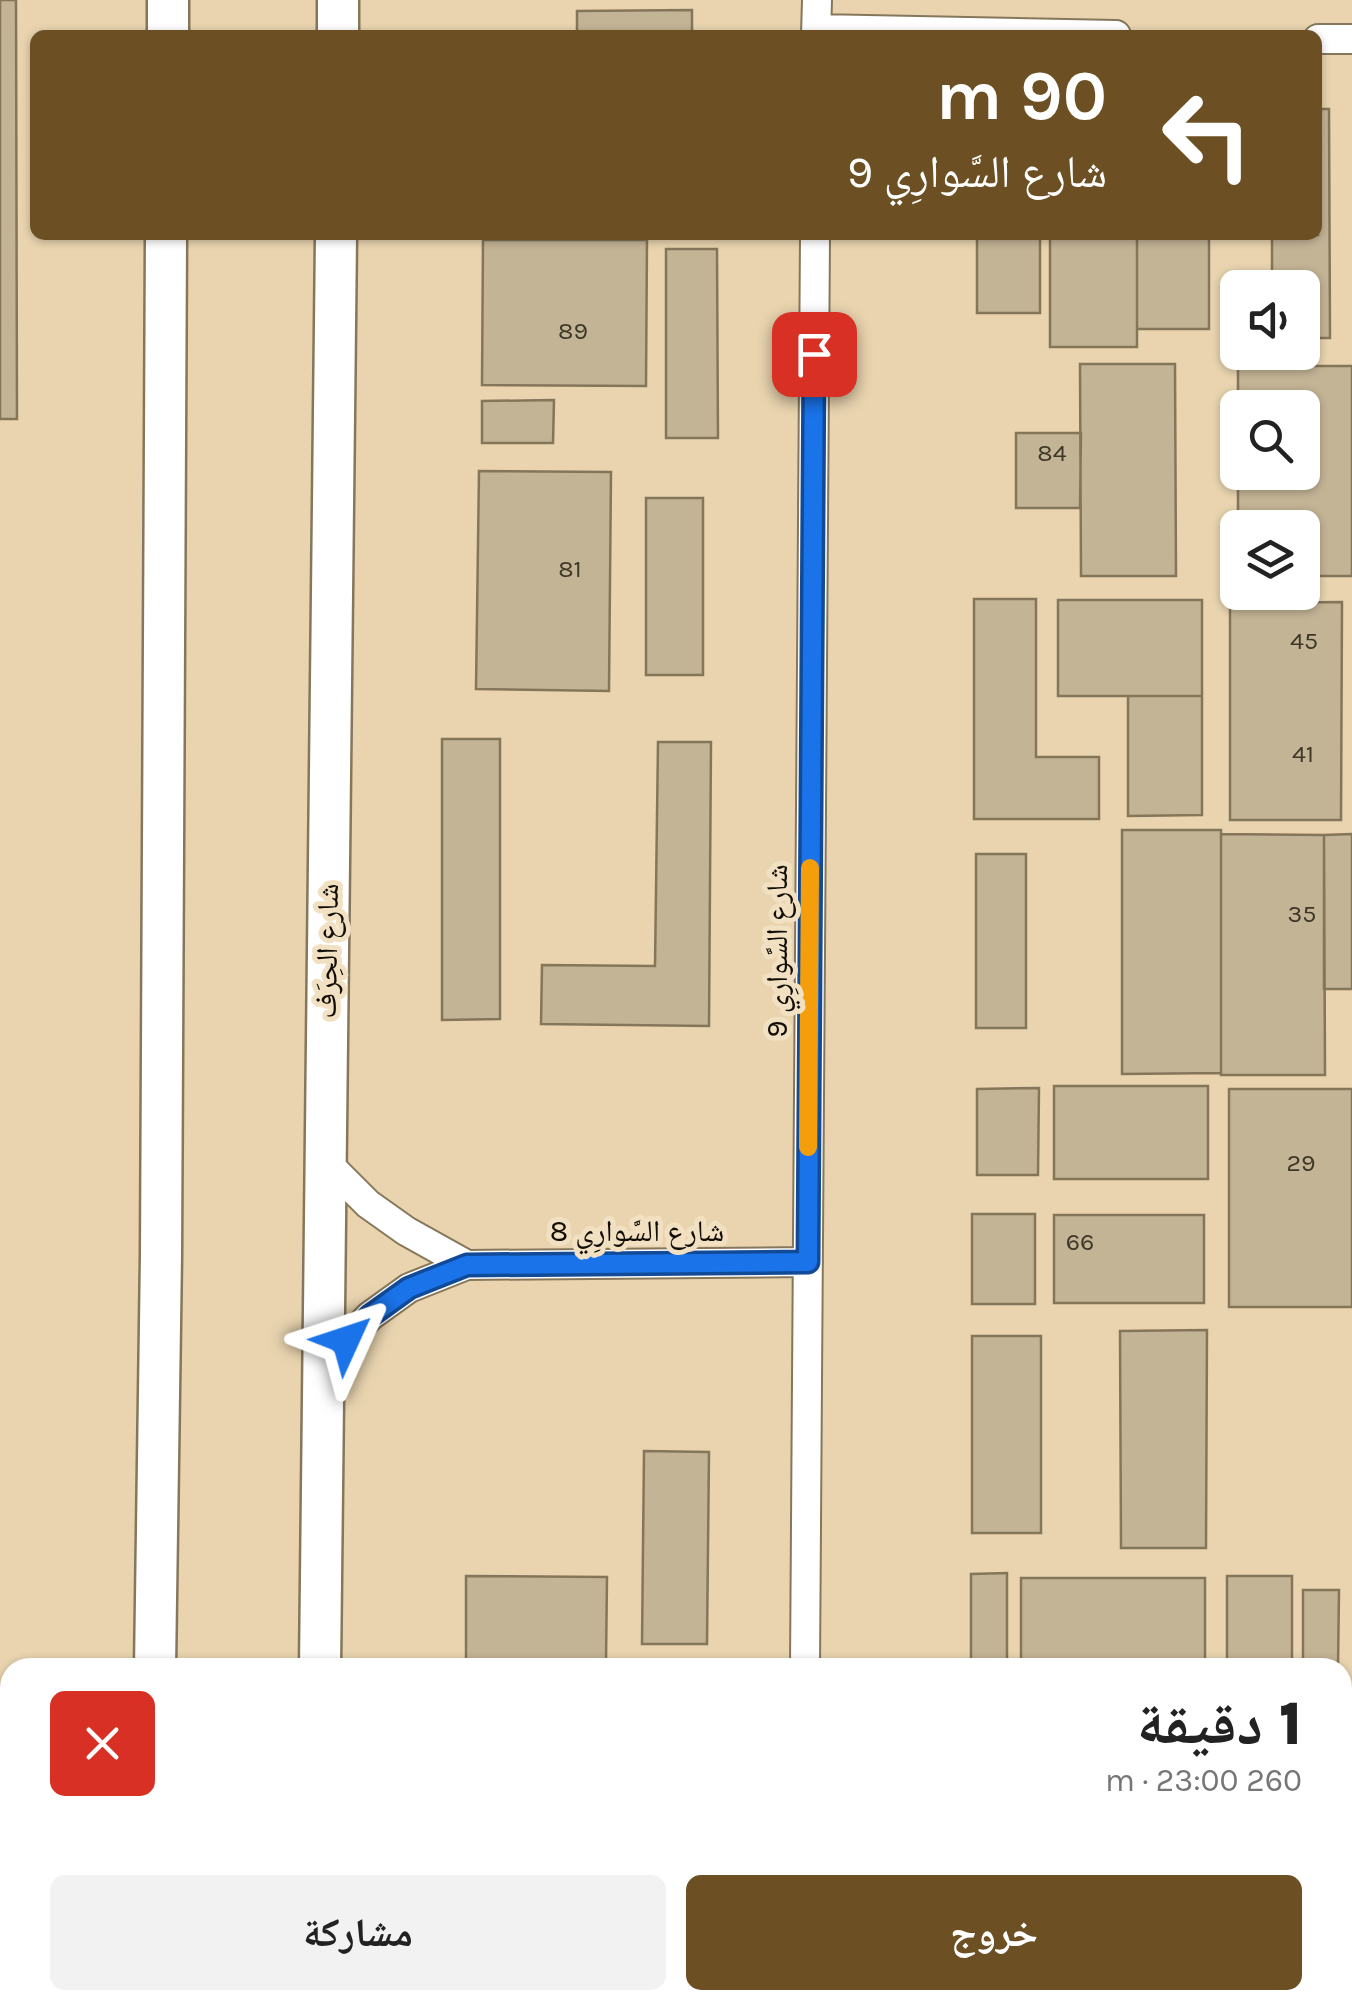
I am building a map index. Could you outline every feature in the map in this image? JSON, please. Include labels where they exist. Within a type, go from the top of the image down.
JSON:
[{"type":"street","points":[[168,0],[168,30]]},
{"type":"street","points":[[338,0],[338,30]]},
{"type":"street","points":[[816,30],[817,0]]},
{"type":"street","points":[[1322,39],[1352,40]]},
{"type":"street","points":[[155,1658],[166,240]]},
{"type":"street","name":"شارع الحِرَف","points":[[320,1658],[336,240]]},
{"type":"street","name":"شارع السَّوارِي 9","points":[[804,1658],[815,240]]},
{"type":"street","name":"شارع السَّوارِي 8","points":[[324,1160],[368,1204],[406,1232],[467,1265]]},
{"type":"street","name":"شارع السَّوارِي 8","points":[[323,1364],[370,1316],[409,1288],[467,1265],[808,1262]]},
{"type":"shaded area","points":[[0,0],[1352,0],[1352,1658],[0,1658]]},
{"type":"building","points":[[0,0],[16,0],[17,419],[0,419]]},
{"type":"building","points":[[692,10],[692,30],[577,30],[577,11]]},
{"type":"building","points":[[1322,109],[1329,109],[1330,338],[1320,338],[1320,270],[1272,270],[1272,240],[1322,240]]},
{"type":"building","points":[[483,240],[647,240],[646,386],[482,385]]},
{"type":"building","points":[[977,240],[1040,240],[1040,313],[977,313]]},
{"type":"building","points":[[1050,240],[1137,240],[1137,347],[1050,347]]},
{"type":"building","points":[[1137,240],[1209,240],[1209,329],[1137,329]]},
{"type":"building","points":[[666,249],[717,249],[718,438],[666,438]]},
{"type":"building","points":[[1080,364],[1175,364],[1176,576],[1081,576]]},
{"type":"building","points":[[1352,366],[1352,576],[1320,576],[1320,510],[1238,510],[1238,490],[1320,490],[1320,390],[1238,390],[1238,370]]},
{"type":"building","points":[[554,400],[553,443],[482,443],[482,401]]},
{"type":"building","points":[[1016,433],[1081,433],[1080,508],[1016,508]]},
{"type":"building","points":[[479,471],[611,472],[609,691],[476,689]]},
{"type":"building","points":[[646,498],[703,498],[703,675],[646,675]]},
{"type":"building","points":[[974,599],[1036,599],[1036,757],[1099,757],[1099,819],[974,819]]},
{"type":"building","points":[[1058,600],[1202,600],[1202,696],[1058,696]]},
{"type":"building","points":[[1320,602],[1342,602],[1341,820],[1230,820],[1230,610],[1320,610]]},
{"type":"building","points":[[1128,696],[1202,696],[1202,815],[1128,816]]},
{"type":"building","points":[[442,739],[500,739],[500,1019],[442,1020]]},
{"type":"building","points":[[658,742],[711,742],[709,1026],[541,1024],[542,965],[655,966]]},
{"type":"building","points":[[1122,830],[1221,830],[1221,1073],[1122,1074]]},
{"type":"building","points":[[1221,834],[1324,835],[1325,1075],[1221,1075]]},
{"type":"building","points":[[1352,834],[1352,989],[1324,989],[1324,835]]},
{"type":"building","points":[[976,854],[1026,854],[1026,1028],[976,1028]]},
{"type":"building","points":[[1054,1086],[1208,1086],[1208,1179],[1054,1179]]},
{"type":"building","points":[[1039,1088],[1038,1175],[977,1175],[977,1089]]},
{"type":"building","points":[[1229,1089],[1352,1089],[1352,1307],[1229,1307]]},
{"type":"building","points":[[972,1214],[1035,1214],[1035,1304],[972,1304]]},
{"type":"building","points":[[1054,1215],[1204,1215],[1204,1303],[1054,1303]]},
{"type":"building","points":[[1207,1330],[1206,1548],[1121,1548],[1120,1331]]},
{"type":"building","points":[[972,1336],[1041,1336],[1041,1533],[972,1533]]},
{"type":"building","points":[[644,1451],[709,1452],[707,1644],[642,1644]]},
{"type":"building","points":[[1007,1573],[1007,1658],[971,1658],[971,1574]]},
{"type":"building","points":[[466,1576],[607,1577],[606,1658],[466,1658]]},
{"type":"building","points":[[1227,1576],[1292,1576],[1292,1658],[1227,1658]]},
{"type":"building","points":[[1021,1578],[1205,1578],[1205,1658],[1021,1658]]},
{"type":"building","points":[[1303,1590],[1339,1590],[1338,1658],[1303,1658]]},
{"type":"slow traffic","points":[[808,1147],[810,868]]},
{"type":"route","points":[[346,1340],[370,1316],[409,1288],[467,1265],[808,1262],[814,354]]}]
